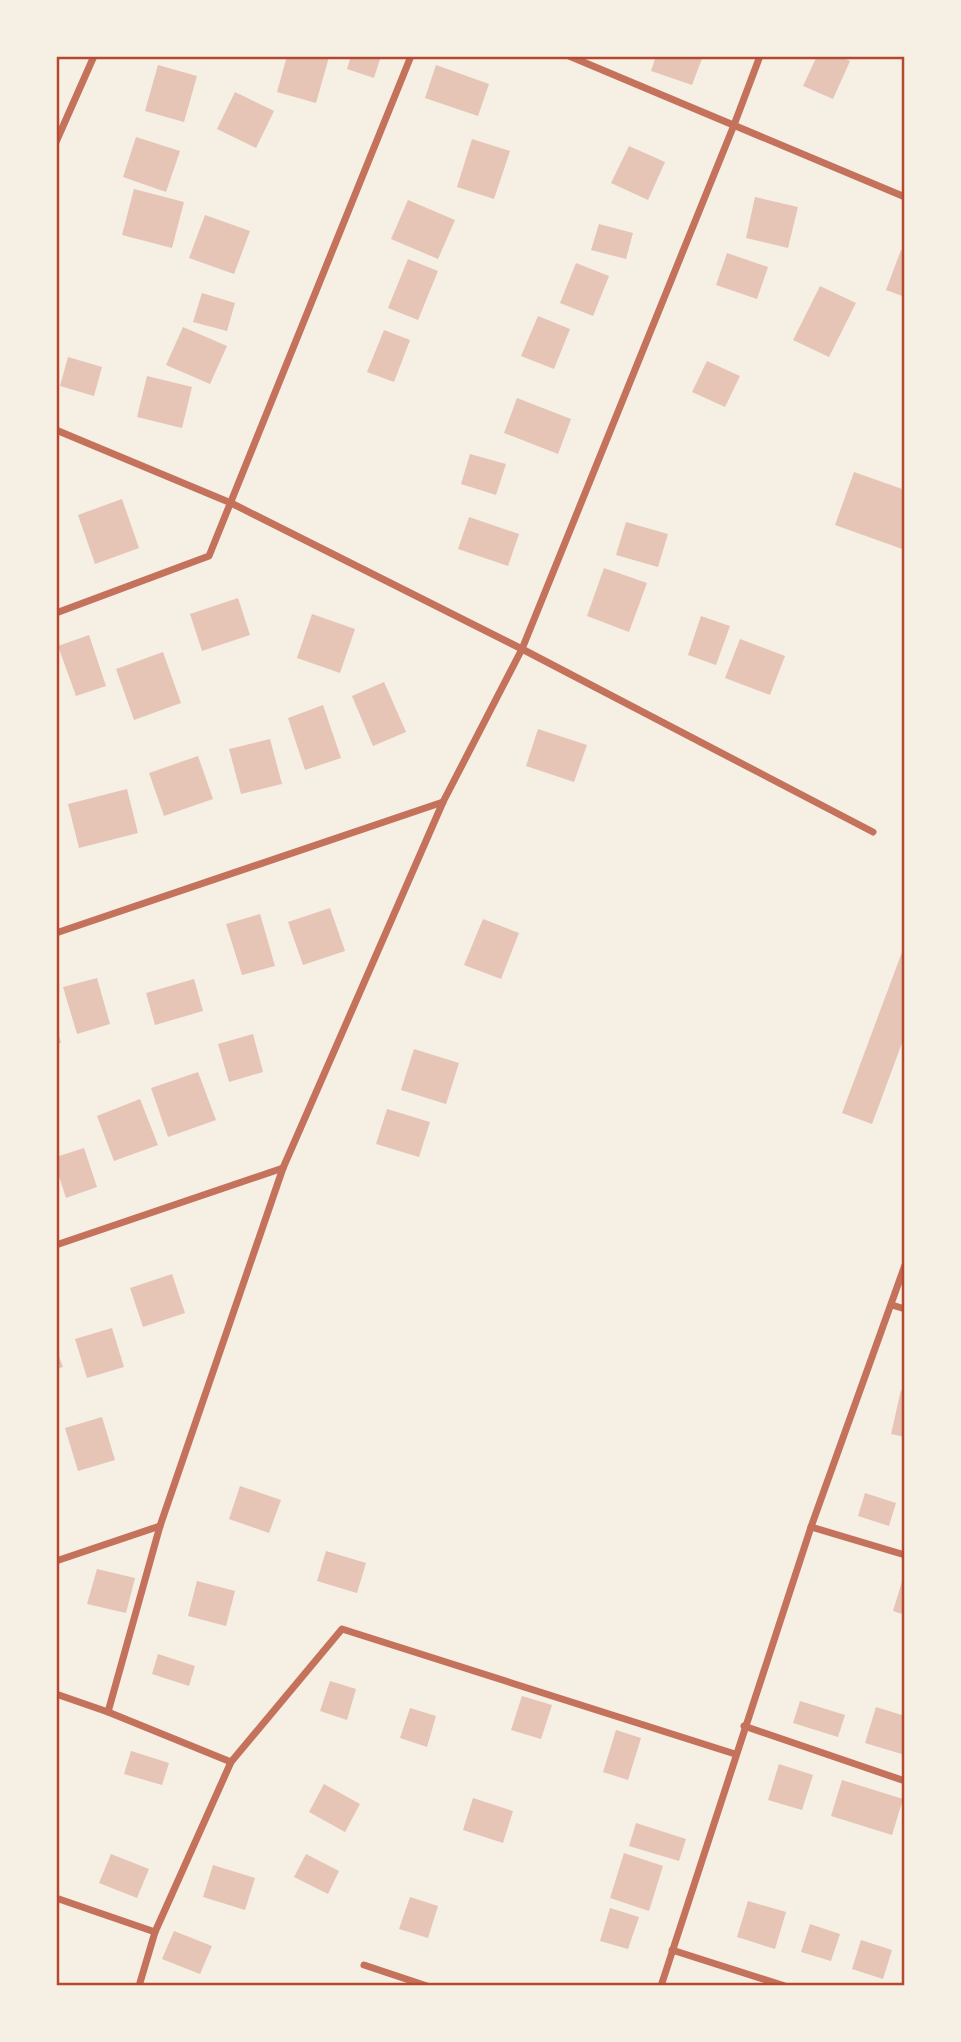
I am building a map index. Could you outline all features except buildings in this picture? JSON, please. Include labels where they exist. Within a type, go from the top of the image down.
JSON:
[{"type":"street","points":[[56,142],[94,56]]},
{"type":"street","points":[[56,613],[209,556],[411,56]]},
{"type":"street","points":[[569,56],[905,197]]},
{"type":"street","points":[[108,1712],[160,1526],[283,1168],[443,802],[523,649],[760,56]]},
{"type":"street","points":[[56,430],[231,503],[523,649],[873,832]]},
{"type":"street","points":[[56,933],[443,802]]},
{"type":"street","points":[[56,1245],[283,1168]]},
{"type":"street","points":[[661,1986],[811,1527],[905,1265]]},
{"type":"street","points":[[892,1305],[905,1309]]},
{"type":"street","points":[[56,1561],[160,1526]]},
{"type":"street","points":[[811,1527],[905,1555]]},
{"type":"street","points":[[139,1986],[155,1932],[231,1762],[342,1629],[735,1754]]},
{"type":"street","points":[[56,1694],[231,1762]]},
{"type":"street","points":[[744,1726],[905,1781]]},
{"type":"street","points":[[56,1898],[155,1932]]},
{"type":"street","points":[[672,1950],[785,1986]]},
{"type":"street","points":[[363,1965],[427,1986]]}]
